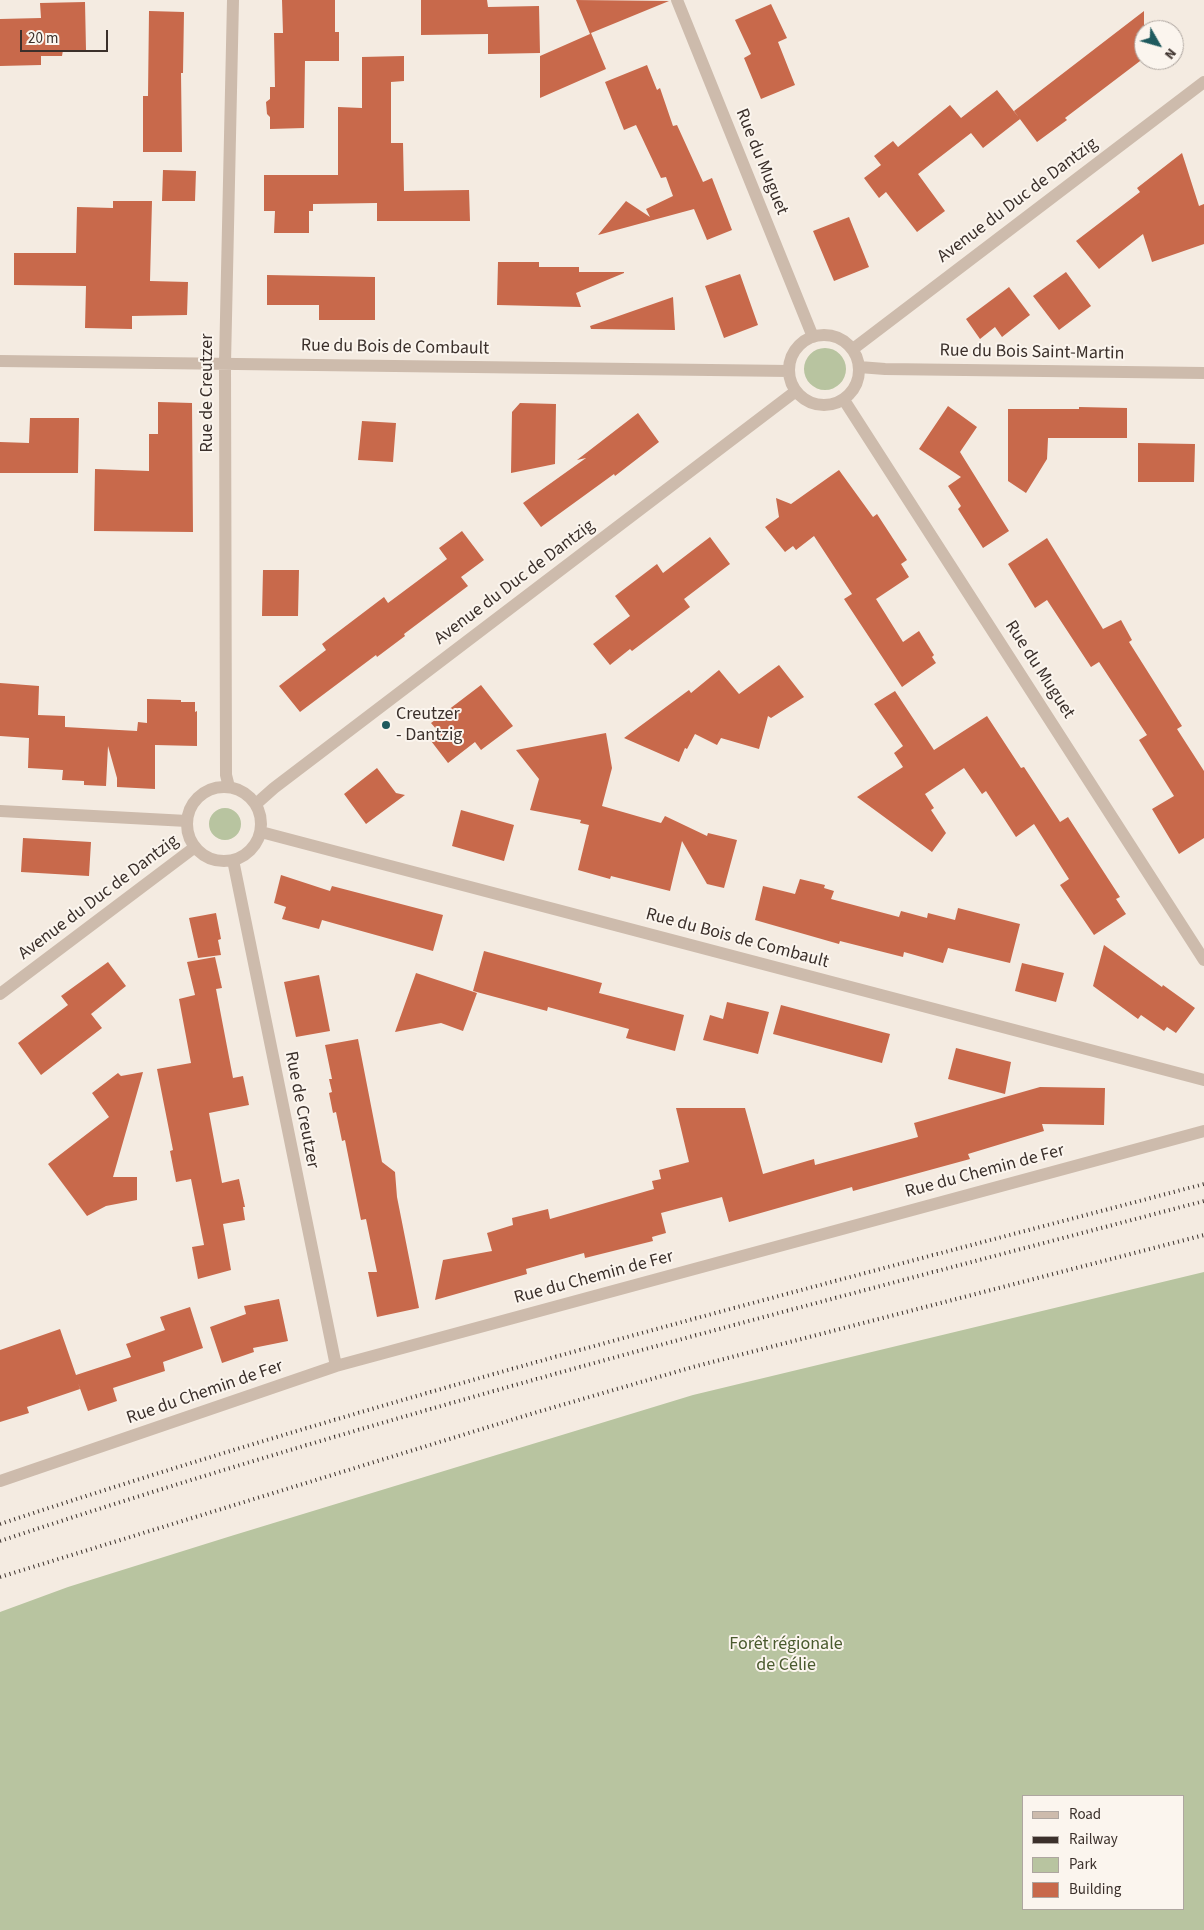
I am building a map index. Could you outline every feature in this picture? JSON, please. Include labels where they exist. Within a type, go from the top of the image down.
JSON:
[{"type":"street","name":"Rue de Creutzer","points":[[229,787],[226,775],[225,363],[234,0]]},
{"type":"street","name":"Rue du Muguet","points":[[677,0],[812,337]]},
{"type":"street","name":"Avenue du Duc de Dantzig","points":[[853,349],[1204,82]]},
{"type":"street","points":[[825,334],[837,337],[853,349],[860,367],[858,379],[852,392],[844,400],[831,405],[818,405],[807,401],[796,391],[788,371],[790,359],[796,348],[805,340],[825,334]]},
{"type":"street","name":"Rue du Bois de Combault","points":[[0,361],[788,371]]},
{"type":"street","name":"Rue du Bois Saint-Martin","points":[[860,367],[885,369],[1204,373]]},
{"type":"street","name":"Avenue du Duc de Dantzig","points":[[256,804],[274,788],[796,391]]},
{"type":"street","name":"Rue du Muguet","points":[[844,400],[1204,960]]},
{"type":"street","points":[[217,787],[229,787],[249,795],[256,804],[260,813],[261,832],[252,850],[244,856],[224,862],[202,855],[194,848],[190,840],[187,822],[189,809],[205,791],[217,787]]},
{"type":"street","points":[[0,811],[187,822]]},
{"type":"street","name":"Rue du Bois de Combault","points":[[261,832],[1204,1080]]},
{"type":"street","name":"Avenue du Duc de Dantzig","points":[[0,994],[194,848]]},
{"type":"street","name":"Rue de Creutzer","points":[[234,860],[336,1366]]},
{"type":"street","name":"Rue du Chemin de Fer","points":[[0,1481],[336,1366],[1204,1131]]},
{"type":"green space","points":[[829,348],[837,351],[843,357],[846,369],[843,381],[837,387],[821,390],[813,387],[807,381],[804,365],[807,357],[813,351]]},
{"type":"green space","points":[[225,808],[236,813],[241,824],[236,835],[225,840],[214,835],[209,824],[214,813]]},
{"type":"green space","name":"Forêt régionale de Célie","points":[[1204,1272],[1204,1930],[0,1930],[0,1612],[68,1587],[693,1395]]},
{"type":"building","points":[[282,0],[335,0],[335,32],[339,32],[339,61],[305,61],[304,128],[270,129],[270,117],[267,114],[266,102],[270,99],[270,87],[275,87],[274,33],[283,33]]},
{"type":"building","points":[[421,0],[487,0],[488,7],[539,6],[540,53],[488,54],[488,34],[421,35]]},
{"type":"building","points":[[576,0],[669,1],[591,33],[606,69],[540,98],[540,56],[590,34]]},
{"type":"building","points":[[85,2],[86,50],[63,50],[62,56],[41,56],[41,65],[0,66],[0,19],[41,18],[40,3]]},
{"type":"building","points":[[771,4],[787,38],[778,42],[795,85],[761,99],[744,58],[751,54],[735,20]]},
{"type":"building","points":[[149,11],[184,12],[183,73],[181,73],[182,152],[143,152],[143,96],[148,96]]},
{"type":"building","points":[[1144,11],[1144,20],[1134,20],[1134,66],[1065,118],[1067,120],[1037,142],[1014,111]]},
{"type":"building","points":[[404,56],[404,81],[391,82],[391,143],[403,143],[404,191],[469,190],[470,221],[377,221],[377,203],[313,204],[313,211],[309,211],[309,233],[274,233],[275,211],[264,211],[264,175],[338,175],[338,107],[362,108],[362,57]]},
{"type":"building","points":[[647,65],[657,90],[660,88],[673,126],[677,125],[703,182],[712,178],[732,230],[707,240],[694,209],[598,235],[626,201],[650,217],[646,209],[673,196],[666,177],[661,178],[636,125],[624,130],[605,82]]},
{"type":"building","points":[[997,90],[1020,119],[983,148],[971,133],[918,174],[945,211],[917,232],[886,192],[879,198],[864,178],[881,165],[874,156],[893,141],[898,147],[950,105],[961,118]]},
{"type":"building","points":[[1182,153],[1199,206],[1204,204],[1204,244],[1152,262],[1143,234],[1099,269],[1076,241],[1140,192],[1137,188]]},
{"type":"building","points":[[163,170],[196,171],[195,201],[162,201]]},
{"type":"building","points":[[113,201],[152,201],[150,281],[188,282],[187,315],[132,316],[132,329],[85,328],[86,286],[14,285],[14,253],[76,253],[77,207],[113,208]]},
{"type":"building","points":[[849,217],[869,267],[834,281],[813,231]]},
{"type":"building","points":[[498,262],[539,262],[539,267],[579,267],[579,272],[624,273],[576,293],[581,307],[497,305]]},
{"type":"building","points":[[1066,272],[1091,306],[1059,330],[1033,296]]},
{"type":"building","points":[[740,274],[758,325],[724,338],[705,286]]},
{"type":"building","points":[[267,275],[375,277],[375,320],[319,320],[319,305],[267,305]]},
{"type":"building","points":[[1009,287],[1030,315],[1002,337],[995,327],[980,339],[966,319]]},
{"type":"building","points":[[673,297],[675,330],[591,329],[590,326]]},
{"type":"building","points":[[158,402],[192,403],[193,532],[94,531],[95,469],[149,471],[149,434],[158,434]]},
{"type":"building","points":[[520,403],[556,404],[555,464],[511,473],[512,412]]},
{"type":"building","points":[[948,406],[977,427],[960,452],[1009,531],[983,548],[958,509],[961,506],[948,486],[961,477],[919,449]]},
{"type":"building","points":[[1079,407],[1127,408],[1127,438],[1048,438],[1047,459],[1026,493],[1008,481],[1008,409],[1079,409]]},
{"type":"building","points":[[638,413],[659,442],[615,476],[614,474],[541,527],[523,503],[586,458],[577,460]]},
{"type":"building","points":[[30,418],[79,418],[78,473],[0,473],[0,442],[29,443]]},
{"type":"building","points":[[362,421],[396,423],[393,462],[358,460]]},
{"type":"building","points":[[1138,443],[1195,444],[1194,482],[1138,482]]},
{"type":"building","points":[[839,470],[873,517],[877,514],[907,560],[901,564],[909,577],[876,599],[903,642],[919,631],[934,655],[932,657],[936,663],[902,687],[844,599],[852,594],[814,536],[796,550],[793,546],[785,552],[765,527],[779,517],[776,498],[791,504]]},
{"type":"building","points":[[462,531],[484,560],[461,577],[468,586],[404,634],[405,636],[377,657],[376,655],[300,712],[279,686],[326,650],[322,644],[384,597],[388,603],[447,559],[439,548]]},
{"type":"building","points":[[710,537],[730,564],[684,599],[690,607],[632,651],[630,649],[610,665],[593,644],[630,616],[615,596],[657,564],[663,573]]},
{"type":"building","points":[[1047,538],[1103,629],[1121,620],[1132,640],[1129,642],[1182,726],[1177,729],[1204,771],[1204,838],[1179,854],[1152,809],[1174,796],[1139,740],[1147,735],[1099,662],[1091,667],[1047,600],[1035,608],[1008,564]]},
{"type":"building","points":[[263,570],[299,570],[298,616],[262,616]]},
{"type":"building","points":[[779,665],[804,697],[771,718],[768,716],[759,749],[721,738],[717,745],[695,734],[687,749],[685,748],[679,762],[624,738],[689,690],[691,693],[719,670],[739,694]]},
{"type":"building","points":[[0,683],[39,686],[38,715],[65,716],[65,727],[137,731],[138,722],[147,723],[147,699],[195,702],[195,712],[197,711],[197,746],[155,745],[155,789],[117,787],[117,778],[108,746],[106,786],[84,785],[84,781],[62,780],[63,770],[28,768],[29,738],[0,736]]},
{"type":"building","points":[[481,685],[513,726],[481,750],[475,742],[448,763],[428,737],[437,730],[431,723]]},
{"type":"building","points":[[895,691],[934,750],[987,716],[1021,768],[1024,767],[1060,822],[1068,817],[1120,897],[1116,899],[1126,914],[1094,935],[1060,885],[1069,879],[1034,824],[1016,837],[986,791],[982,794],[964,768],[925,794],[934,808],[931,810],[946,833],[932,852],[857,797],[903,767],[894,753],[903,746],[874,704]]},
{"type":"building","points":[[606,733],[612,768],[602,806],[661,823],[665,816],[707,836],[708,833],[737,840],[724,888],[707,884],[682,841],[670,891],[611,876],[610,879],[578,870],[589,825],[580,823],[581,820],[530,810],[539,779],[516,750]]},
{"type":"building","points":[[377,768],[396,793],[405,795],[366,824],[344,794]]},
{"type":"building","points":[[461,810],[514,825],[504,861],[452,846]]},
{"type":"building","points":[[23,838],[91,842],[89,876],[21,872]]},
{"type":"building","points":[[281,875],[330,891],[332,886],[443,915],[433,951],[322,920],[319,929],[282,919],[286,907],[274,903]]},
{"type":"building","points":[[800,879],[825,885],[824,888],[834,891],[831,899],[899,917],[901,911],[927,918],[928,913],[955,920],[958,908],[1020,924],[1010,963],[948,948],[943,963],[904,952],[903,957],[840,941],[839,944],[755,920],[763,886],[795,894]]},
{"type":"building","points":[[216,913],[221,939],[218,940],[221,955],[198,958],[189,918]]},
{"type":"building","points":[[1104,945],[1162,987],[1163,985],[1195,1008],[1176,1033],[1167,1027],[1164,1031],[1141,1015],[1138,1019],[1093,986]]},
{"type":"building","points":[[484,951],[602,983],[599,993],[684,1015],[675,1051],[626,1038],[629,1029],[548,1007],[547,1011],[473,991]]},
{"type":"building","points":[[215,957],[222,988],[216,989],[233,1078],[243,1076],[249,1105],[209,1113],[222,1183],[239,1179],[245,1207],[243,1207],[245,1220],[223,1224],[231,1270],[198,1279],[192,1247],[204,1245],[191,1179],[176,1182],[170,1151],[173,1150],[157,1069],[191,1063],[179,999],[195,995],[187,962]]},
{"type":"building","points":[[108,962],[126,986],[91,1014],[102,1028],[41,1075],[18,1043],[68,1005],[61,996]]},
{"type":"building","points":[[1022,963],[1064,973],[1056,1002],[1015,991]]},
{"type":"building","points":[[416,973],[477,993],[463,1031],[441,1023],[395,1032]]},
{"type":"building","points":[[319,975],[330,1031],[296,1037],[284,982]]},
{"type":"building","points":[[727,1002],[769,1012],[758,1054],[703,1040],[710,1015],[723,1019]]},
{"type":"building","points":[[781,1005],[890,1034],[882,1063],[773,1034]]},
{"type":"building","points":[[358,1039],[382,1162],[395,1172],[397,1197],[419,1308],[377,1317],[368,1272],[377,1272],[366,1219],[361,1220],[345,1140],[342,1141],[336,1112],[333,1113],[329,1093],[332,1092],[329,1079],[332,1079],[325,1045]]},
{"type":"building","points":[[956,1048],[1011,1062],[1005,1094],[948,1079]]},
{"type":"building","points":[[143,1072],[113,1177],[137,1177],[137,1200],[106,1206],[87,1216],[48,1164],[109,1117],[92,1093],[118,1073],[121,1076]]},
{"type":"building","points":[[1040,1087],[1105,1088],[1104,1125],[1042,1124],[1044,1131],[968,1154],[970,1159],[853,1191],[852,1187],[729,1222],[722,1197],[661,1213],[666,1233],[652,1237],[653,1241],[585,1258],[584,1253],[526,1269],[527,1274],[435,1300],[443,1260],[492,1251],[487,1233],[513,1225],[512,1218],[548,1209],[550,1219],[654,1189],[652,1181],[661,1179],[659,1170],[689,1162],[676,1108],[745,1108],[763,1174],[814,1159],[815,1165],[918,1137],[914,1123]]},
{"type":"building","points":[[279,1299],[288,1341],[253,1348],[254,1352],[222,1363],[210,1327],[246,1314],[244,1306]]},
{"type":"building","points":[[190,1307],[203,1348],[163,1362],[165,1371],[113,1388],[117,1401],[88,1411],[78,1383],[80,1389],[27,1407],[29,1413],[0,1422],[0,1350],[60,1329],[76,1375],[131,1357],[126,1344],[165,1330],[160,1317]]},
{"type":"railway","points":[[0,1524],[149,1476],[449,1387],[750,1304],[1204,1184]]},
{"type":"railway","points":[[0,1541],[149,1493],[449,1404],[750,1321],[1204,1201]]},
{"type":"railway","points":[[0,1577],[534,1413],[693,1367],[1204,1235]]},
{"type":"place","name":"Creutzer - Dantzig","points":[[386,725]]}]
